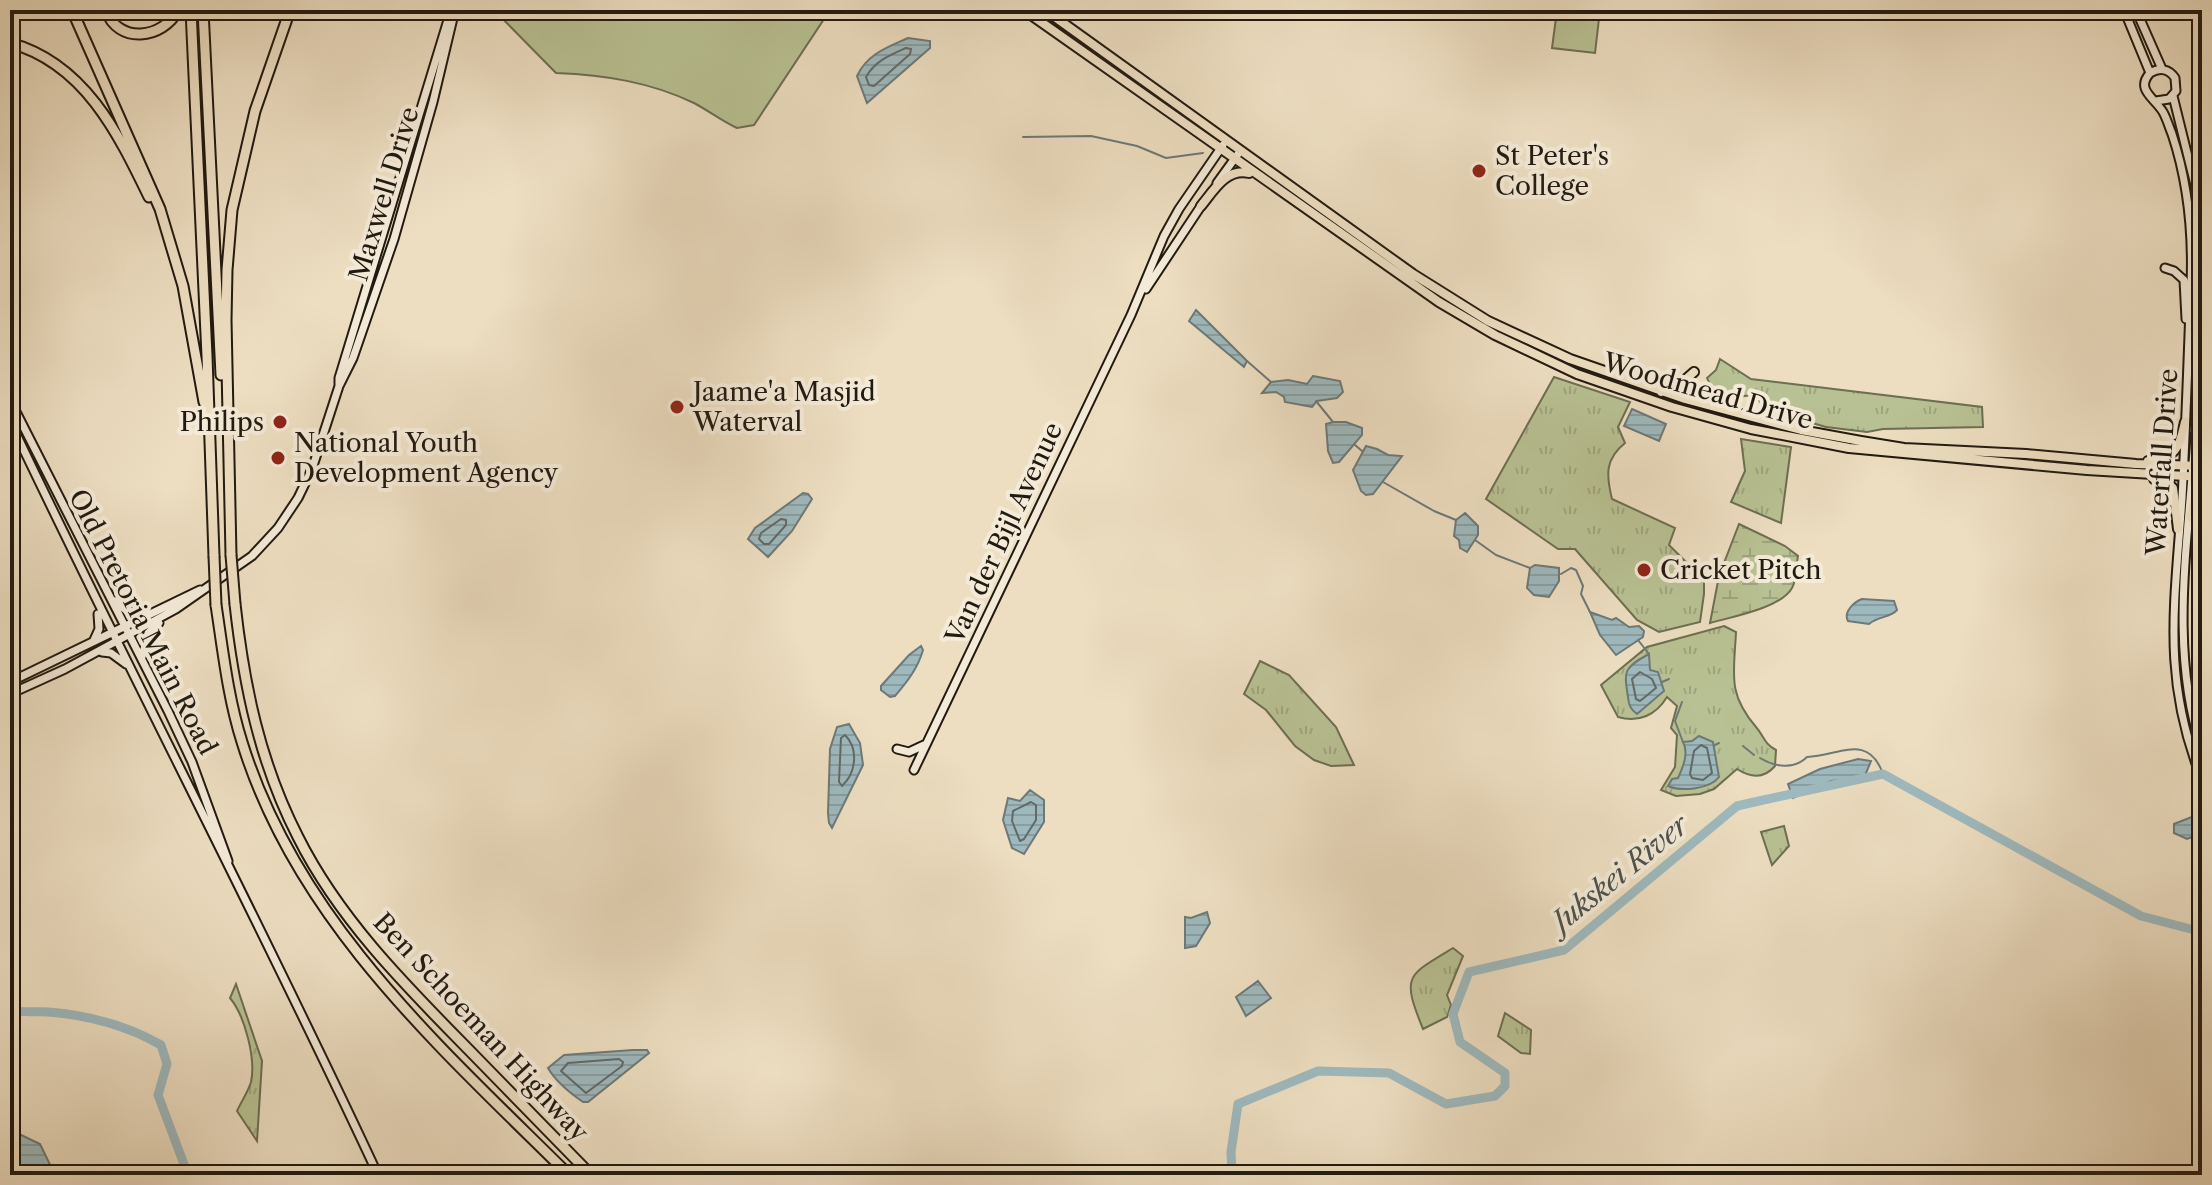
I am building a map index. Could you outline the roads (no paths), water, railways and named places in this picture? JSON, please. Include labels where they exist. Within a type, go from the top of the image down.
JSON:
[{"type":"highway","points":[[72,10],[134,146],[168,236],[192,329],[209,449]]},
{"type":"highway","points":[[106,10],[122,29],[139,35],[163,29],[178,10]]},
{"type":"highway","points":[[191,10],[209,449]]},
{"type":"highway","points":[[203,10],[227,451]]},
{"type":"highway","points":[[227,451],[227,270],[232,210],[247,139],[293,10]]},
{"type":"highway","points":[[10,43],[42,55],[71,76],[93,98],[126,151],[168,236]]},
{"type":"highway","name":"Ben Schoeman Highway","points":[[209,449],[216,605],[224,658],[241,741],[278,833],[309,888],[339,932],[384,985],[462,1069],[569,1175]]},
{"type":"highway","name":"Ben Schoeman Highway","points":[[227,451],[231,555],[243,675],[259,737],[297,837],[322,880],[377,954],[591,1175]]},
{"type":"main road","name":"Maxwell Drive","points":[[10,694],[118,642],[173,611],[252,556],[288,514],[312,469],[339,386],[353,358],[394,239],[433,102],[453,10]]},
{"type":"main road","name":"Woodmead Drive","points":[[1024,10],[1468,320],[1537,356],[1620,391],[1751,429],[1862,450],[2135,469],[2193,466]]},
{"type":"main road","name":"Woodmead Drive","points":[[1045,10],[1413,274],[1477,315],[1570,359],[1660,392],[1801,430],[1904,448],[2026,454],[2192,477]]},
{"type":"main road","points":[[2124,10],[2150,73]]},
{"type":"main road","points":[[2136,10],[2162,69],[2175,78],[2177,85],[2173,96],[2195,185],[2202,240]]},
{"type":"main road","points":[[2162,69],[2150,73],[2146,79],[2145,93],[2156,101],[2165,101],[2173,96]]},
{"type":"main road","name":"Waterfall Drive","points":[[2156,101],[2167,121],[2180,160],[2188,205],[2192,270],[2185,422],[2193,466]]},
{"type":"main road","name":"Van der Bijl Avenue","points":[[914,770],[1131,315],[1173,220],[1226,140]]},
{"type":"main road","name":"Van der Bijl Avenue","points":[[1131,315],[1158,270],[1241,151]]},
{"type":"main road","points":[[1201,206],[1230,174],[1245,171],[1261,178]]},
{"type":"main road","points":[[2188,205],[2194,225],[2198,339],[2202,353]]},
{"type":"main road","points":[[2165,268],[2184,280],[2190,349]]},
{"type":"main road","name":"Waterfall Drive","points":[[2202,365],[2196,408],[2182,622],[2189,707],[2202,750]]},
{"type":"main road","points":[[1660,392],[1678,386],[1694,372]]},
{"type":"main road","name":"Old Pretoria Main Road","points":[[10,400],[192,762],[230,867]]},
{"type":"main road","points":[[2196,408],[2202,454]]},
{"type":"main road","name":"Old Pretoria Main Road","points":[[10,421],[378,1175]]},
{"type":"main road","points":[[2135,469],[2173,453],[2179,446],[2185,422]]},
{"type":"main road","points":[[2135,469],[2165,481],[2173,488],[2178,529]]},
{"type":"main road","name":"Waterfall Drive","points":[[2192,477],[2178,529],[2173,651],[2183,724],[2202,780]]},
{"type":"main road","points":[[2190,517],[2197,491],[2202,485]]},
{"type":"main road","name":"Maxwell Drive","points":[[10,682],[202,590]]},
{"type":"main road","points":[[111,596],[127,611],[143,616]]},
{"type":"main road","points":[[90,644],[100,624],[94,598]]},
{"type":"main road","points":[[142,658],[148,633],[173,611]]},
{"type":"main road","points":[[98,652],[111,653],[131,669]]},
{"type":"main road","points":[[897,749],[914,751],[926,744]]},
{"type":"water","points":[[908,38],[930,41],[930,48],[867,103],[857,76],[861,68],[879,52]]},
{"type":"water","points":[[1196,310],[1247,361],[1244,367],[1189,321]]},
{"type":"water","points":[[1313,376],[1340,381],[1343,392],[1337,398],[1317,401],[1312,407],[1285,402],[1284,397],[1276,392],[1262,393],[1271,382],[1288,380],[1307,384]]},
{"type":"water","points":[[1632,409],[1666,424],[1659,441],[1624,426]]},
{"type":"water","points":[[1346,422],[1362,428],[1362,435],[1339,462],[1333,463],[1328,451],[1326,424]]},
{"type":"water","points":[[1366,446],[1388,455],[1402,456],[1373,494],[1366,495],[1361,491],[1353,470]]},
{"type":"water","points":[[803,493],[812,499],[792,531],[768,557],[748,539],[755,528]]},
{"type":"water","points":[[1465,513],[1478,526],[1478,535],[1467,552],[1460,548],[1459,540],[1454,536],[1456,520]]},
{"type":"water","points":[[1535,565],[1559,568],[1559,581],[1549,597],[1534,595],[1527,588],[1530,568]]},
{"type":"water","points":[[1862,599],[1894,601],[1897,610],[1869,624],[1848,621],[1848,611]]},
{"type":"water","points":[[1590,612],[1612,620],[1616,618],[1629,627],[1639,626],[1644,631],[1643,637],[1616,655],[1600,635]]},
{"type":"water","points":[[921,646],[923,650],[915,669],[895,696],[890,697],[881,690],[881,686]]},
{"type":"water","points":[[1649,654],[1650,670],[1658,672],[1664,691],[1637,714],[1629,705],[1627,671]]},
{"type":"water","points":[[849,724],[860,743],[863,765],[832,828],[828,813],[830,749],[837,727]]},
{"type":"water","points":[[1699,736],[1713,742],[1719,777],[1695,788],[1668,786],[1672,779],[1678,778],[1683,765],[1683,742]]},
{"type":"water","points":[[1858,759],[1871,761],[1864,778],[1831,781],[1793,798],[1788,784],[1820,769]]},
{"type":"water","points":[[1030,790],[1044,800],[1044,822],[1024,854],[1012,848],[1003,820],[1008,798],[1020,801]]},
{"type":"water","points":[[2194,816],[2201,820],[2202,833],[2187,839],[2174,833],[2174,824]]},
{"type":"water","points":[[1207,912],[1210,923],[1196,946],[1185,948],[1185,917]]},
{"type":"water","points":[[1258,981],[1271,998],[1246,1016],[1236,997]]},
{"type":"water","points":[[647,1050],[649,1053],[588,1102],[583,1102],[568,1091],[548,1068],[564,1055]]},
{"type":"water","points":[[19,1134],[40,1144],[55,1175],[10,1175],[10,1148],[17,1143]]},
{"type":"waterway","points":[[1023,137],[1091,136],[1137,146],[1166,158],[1203,153]]},
{"type":"waterway","points":[[1247,361],[1271,382]]},
{"type":"waterway","points":[[1316,401],[1333,422]]},
{"type":"waterway","points":[[1355,445],[1362,451]]},
{"type":"waterway","points":[[1383,482],[1456,520]]},
{"type":"waterway","points":[[1475,540],[1496,555],[1530,568]]},
{"type":"waterway","points":[[1561,574],[1571,568],[1576,570],[1583,586],[1581,594],[1590,612]]},
{"type":"waterway","points":[[1638,640],[1649,654]]},
{"type":"waterway","points":[[1662,682],[1669,679]]},
{"type":"waterway","points":[[1682,702],[1675,721],[1683,742]]},
{"type":"waterway","points":[[1715,745],[1719,743]]},
{"type":"waterway","points":[[1743,746],[1754,755]]},
{"type":"waterway","points":[[1760,758],[1778,765],[1790,765],[1807,757],[1861,750],[1877,761],[1883,774]]},
{"type":"waterway","name":"Jukskei River","points":[[1232,1175],[1231,1152],[1238,1104],[1318,1071],[1389,1073],[1446,1104],[1495,1096],[1505,1086],[1505,1073],[1460,1042],[1453,1014],[1469,972],[1564,950],[1737,806],[1883,774],[2141,916],[2202,932]]},
{"type":"waterway","name":"Jukskei River","points":[[10,1010],[92,1018],[161,1045],[167,1064],[158,1095],[188,1175]]},
{"type":"place","name":"St Peter's College","points":[[1479,171]]},
{"type":"place","name":"Jaame'a Masjid Waterval","points":[[677,407]]},
{"type":"place","name":"Philips","points":[[280,422]]},
{"type":"place","name":"National Youth Development Agency","points":[[278,458]]},
{"type":"place","name":"Cricket Pitch","points":[[1644,570]]}]
